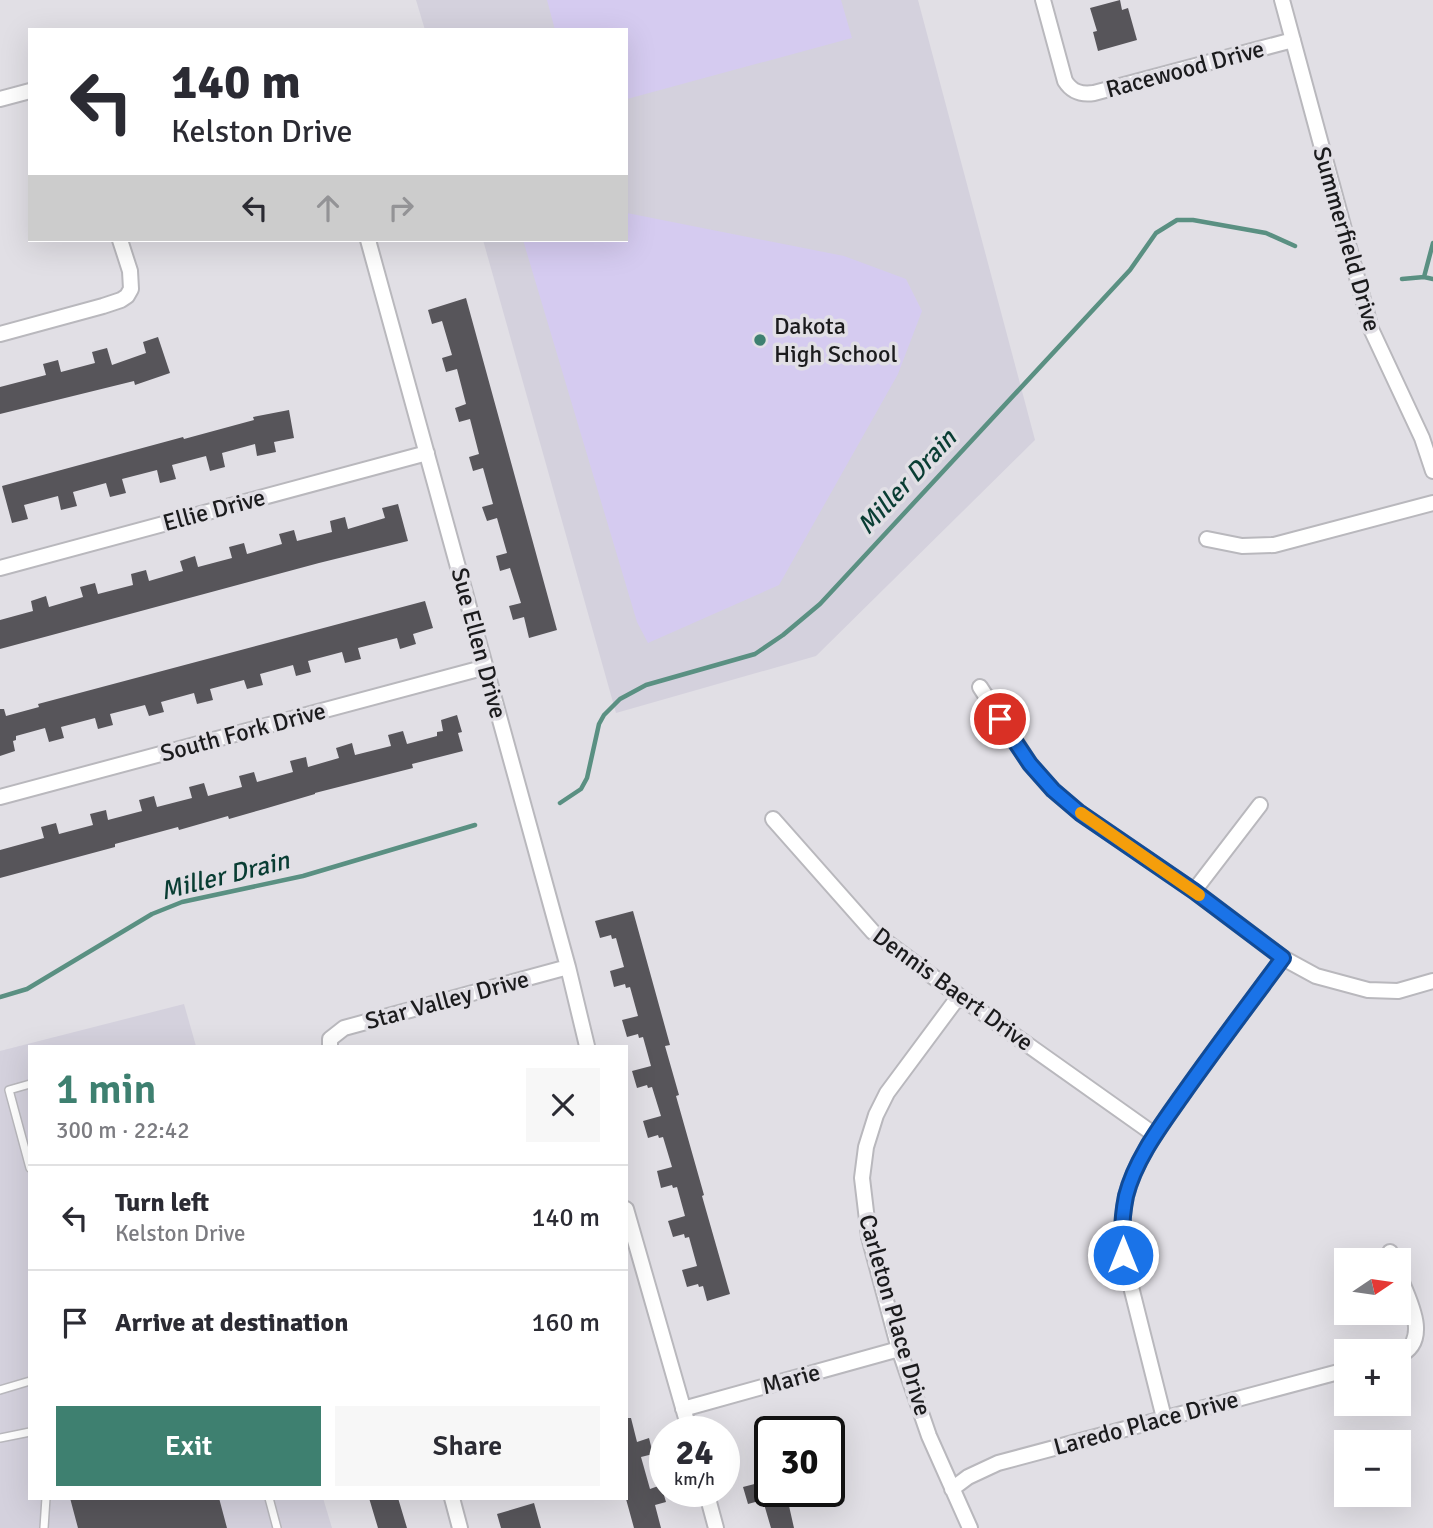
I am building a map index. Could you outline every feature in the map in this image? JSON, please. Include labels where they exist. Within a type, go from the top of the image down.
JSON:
[{"type":"street","name":"Racewood Drive","points":[[1043,0],[1065,81],[1078,93],[1094,93],[1293,40]]},
{"type":"street","name":"Summerfield Drive","points":[[1282,0],[1371,329],[1422,438],[1433,471]]},
{"type":"street","points":[[0,99],[28,92]]},
{"type":"street","points":[[0,334],[114,303],[127,296],[131,289],[130,271],[121,242]]},
{"type":"street","name":"Sue Ellen Drive","points":[[369,242],[568,967],[587,1045]]},
{"type":"street","name":"Ellie Drive","points":[[0,568],[427,453]]},
{"type":"street","points":[[1207,539],[1242,546],[1274,545],[1433,503]]},
{"type":"street","name":"South Fork Drive","points":[[0,797],[486,667]]},
{"type":"street","points":[[980,687],[1030,764],[1053,790],[1080,813],[1194,891],[1283,958],[1316,976],[1368,989],[1398,991],[1433,981]]},
{"type":"street","points":[[1194,891],[1260,805]]},
{"type":"street","name":"Dennis Baert Drive","points":[[773,819],[873,932],[958,996],[1155,1135]]},
{"type":"street","points":[[1164,1418],[1123,1255],[1121,1234],[1127,1194],[1136,1170],[1155,1135],[1283,958]]},
{"type":"street","name":"Star Valley Drive","points":[[330,1043],[344,1028],[568,967]]},
{"type":"street","name":"Carleton Place Drive","points":[[958,996],[887,1093],[876,1115],[866,1147],[862,1178],[869,1237],[900,1349],[929,1436],[970,1528]]},
{"type":"street","points":[[628,1216],[685,1416]]},
{"type":"street","points":[[1411,1307],[1416,1320],[1415,1339],[1411,1345]]},
{"type":"street","name":"Marie","points":[[683,1409],[900,1349]]},
{"type":"street","name":"Laredo Place Drive","points":[[952,1489],[968,1477],[998,1463],[1334,1373]]},
{"type":"street","points":[[453,1500],[460,1528]]},
{"type":"street","points":[[710,1507],[716,1528]]},
{"type":"lane","points":[[0,1092],[28,1085]]},
{"type":"lane","points":[[9,1090],[28,1161]]},
{"type":"lane","points":[[0,1390],[28,1382]]},
{"type":"lane","points":[[0,1438],[28,1432]]},
{"type":"lane","points":[[44,1528],[46,1500]]},
{"type":"lane","points":[[270,1500],[277,1528]]},
{"type":"shaded area","name":"Dakota High School","points":[[416,0],[918,0],[1035,440],[816,656],[616,713],[484,242],[628,242],[628,28],[424,28]]},
{"type":"shaded area","points":[[547,0],[841,0],[852,38],[628,99],[628,28],[554,28]]},
{"type":"shaded area","points":[[628,213],[844,256],[906,279],[922,311],[898,374],[779,585],[648,643],[637,622],[524,242],[628,242]]},
{"type":"shaded area","points":[[184,1004],[196,1045],[28,1045],[28,1500],[324,1500],[332,1528],[0,1528],[0,1051]]},
{"type":"building","points":[[1120,0],[1122,10],[1128,8],[1137,40],[1098,51],[1093,32],[1097,31],[1090,8]]},
{"type":"building","points":[[466,298],[557,630],[529,638],[524,617],[513,620],[509,606],[521,603],[510,568],[500,571],[496,556],[507,553],[497,518],[487,521],[482,507],[493,504],[483,468],[473,471],[469,457],[479,454],[470,419],[459,422],[455,408],[466,404],[457,369],[446,372],[442,358],[452,355],[442,321],[432,324],[428,310]]},
{"type":"building","points":[[158,337],[170,373],[135,385],[134,381],[0,414],[0,387],[46,375],[43,364],[58,360],[61,372],[95,363],[92,352],[107,348],[112,365],[146,353],[143,342]]},
{"type":"building","points":[[289,410],[294,438],[274,442],[276,452],[257,456],[255,444],[222,453],[225,467],[210,471],[206,456],[172,465],[176,479],[160,483],[157,470],[122,479],[126,493],[110,497],[106,483],[73,492],[77,506],[61,510],[58,496],[24,505],[28,519],[12,523],[2,486],[254,420],[253,417]]},
{"type":"building","points":[[398,504],[408,541],[0,649],[0,620],[33,611],[31,601],[46,596],[49,607],[83,597],[80,587],[95,583],[98,594],[133,585],[131,574],[146,570],[149,581],[183,571],[180,561],[195,556],[198,567],[232,558],[229,547],[244,543],[247,554],[282,544],[279,534],[294,530],[297,541],[332,532],[330,521],[345,517],[348,529],[385,518],[382,508]]},
{"type":"building","points":[[425,601],[433,628],[413,634],[416,644],[400,649],[397,638],[358,648],[361,659],[345,663],[342,652],[308,661],[311,672],[296,676],[293,665],[260,674],[263,685],[247,689],[244,680],[210,689],[213,700],[197,704],[194,693],[161,702],[164,712],[149,716],[145,705],[110,714],[113,725],[98,729],[95,718],[61,727],[64,738],[49,742],[45,728],[16,736],[13,741],[15,751],[0,756],[0,709],[4,709],[6,716],[39,707],[38,704]]},
{"type":"building","points":[[457,715],[462,732],[458,733],[463,751],[412,764],[413,768],[229,819],[228,816],[179,830],[178,827],[0,878],[0,850],[44,838],[41,827],[56,823],[59,834],[93,825],[90,814],[106,810],[108,820],[142,811],[139,800],[154,796],[157,807],[192,798],[189,787],[204,783],[208,796],[242,787],[239,776],[254,772],[257,782],[293,772],[290,761],[306,757],[308,767],[339,758],[336,748],[352,743],[355,755],[391,746],[388,735],[403,731],[407,744],[437,736],[437,732],[443,731],[441,720]]},
{"type":"building","points":[[633,911],[670,1045],[665,1046],[679,1095],[676,1096],[730,1294],[707,1301],[703,1286],[699,1287],[698,1284],[687,1287],[682,1270],[697,1266],[689,1237],[685,1238],[684,1234],[673,1237],[668,1221],[685,1216],[677,1187],[673,1188],[672,1185],[661,1188],[657,1171],[672,1167],[663,1137],[659,1138],[658,1135],[648,1138],[643,1121],[661,1116],[652,1087],[648,1088],[647,1085],[637,1088],[632,1071],[651,1066],[643,1037],[639,1038],[638,1034],[627,1037],[622,1020],[638,1016],[630,987],[626,988],[625,984],[614,987],[610,971],[624,967],[616,938],[612,939],[611,935],[600,938],[595,921]]},
{"type":"building","points":[[628,1418],[631,1418],[637,1442],[649,1438],[649,1455],[641,1457],[649,1485],[649,1507],[656,1507],[661,1528],[634,1528],[626,1500]]},
{"type":"building","points":[[754,1484],[754,1502],[748,1504],[743,1487]]},
{"type":"building","points":[[71,1500],[220,1500],[227,1528],[78,1528]]},
{"type":"building","points":[[370,1500],[399,1500],[407,1528],[378,1528]]},
{"type":"building","points":[[534,1503],[541,1528],[501,1528],[497,1514]]},
{"type":"building","points":[[765,1507],[789,1507],[794,1528],[771,1528]]},
{"type":"waterway","name":"Miller Drain","points":[[560,803],[581,789],[587,778],[599,724],[620,699],[646,685],[755,654],[820,604],[1130,270],[1156,233],[1177,220],[1193,220],[1266,233],[1295,246]]},
{"type":"waterway","points":[[1424,277],[1433,243]]},
{"type":"waterway","name":"Miller Drain","points":[[1402,279],[1433,279]]},
{"type":"waterway","name":"Miller Drain","points":[[0,997],[27,989],[152,914],[182,902],[303,876],[475,825]]},
{"type":"slow traffic","points":[[1081,813],[1199,895]]},
{"type":"place","name":"Dakota High School","points":[[760,340]]},
{"type":"route","points":[[1000,719],[1030,764],[1053,790],[1080,813],[1194,891],[1283,958],[1193,1080],[1155,1135],[1136,1170],[1127,1194],[1123,1216],[1123,1255]]}]
